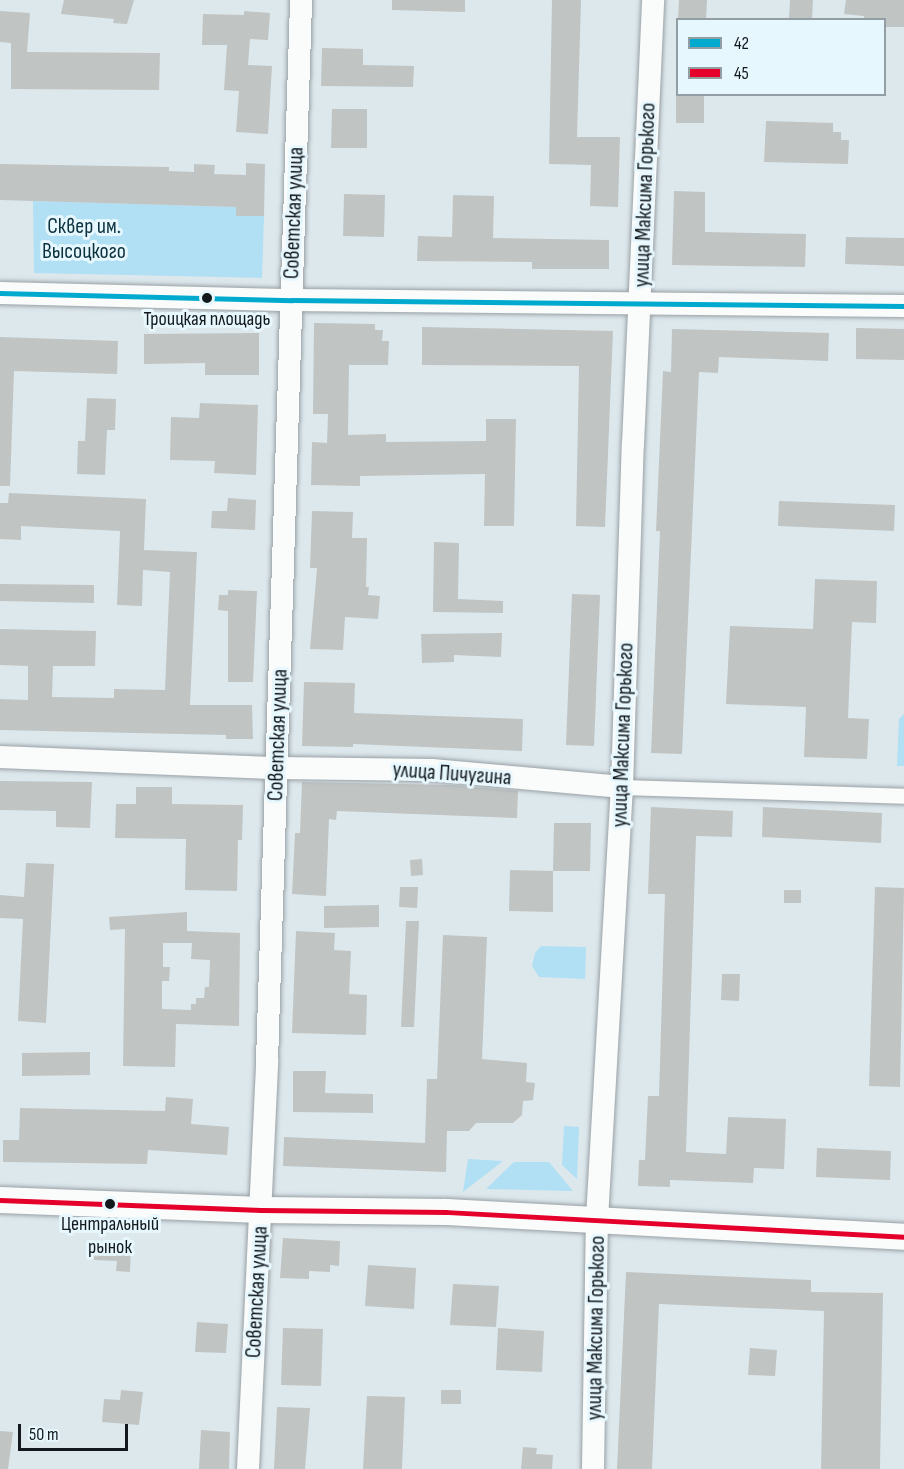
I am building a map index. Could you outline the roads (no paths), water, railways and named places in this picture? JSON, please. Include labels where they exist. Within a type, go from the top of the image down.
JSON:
[{"type":"main road","points":[[0,1200],[261,1210],[446,1212],[904,1237]]},
{"type":"street","name":"Советская улица","points":[[248,1469],[261,1210],[278,768],[301,0]]},
{"type":"street","name":"улица Максима Горького","points":[[593,1469],[597,1219],[622,787],[653,0]]},
{"type":"street","points":[[0,293],[292,300],[904,306]]},
{"type":"street","name":"улица Пичугина","points":[[0,757],[278,768],[432,770],[622,787],[904,796]]},
{"type":"place","name":"Троицкая площадь","points":[[207,298]]},
{"type":"place","name":"Центральный рынок","points":[[110,1204]]},
{"type":"park label","name":"Сквер им. Высоцкого","points":[[84,238]]}]
